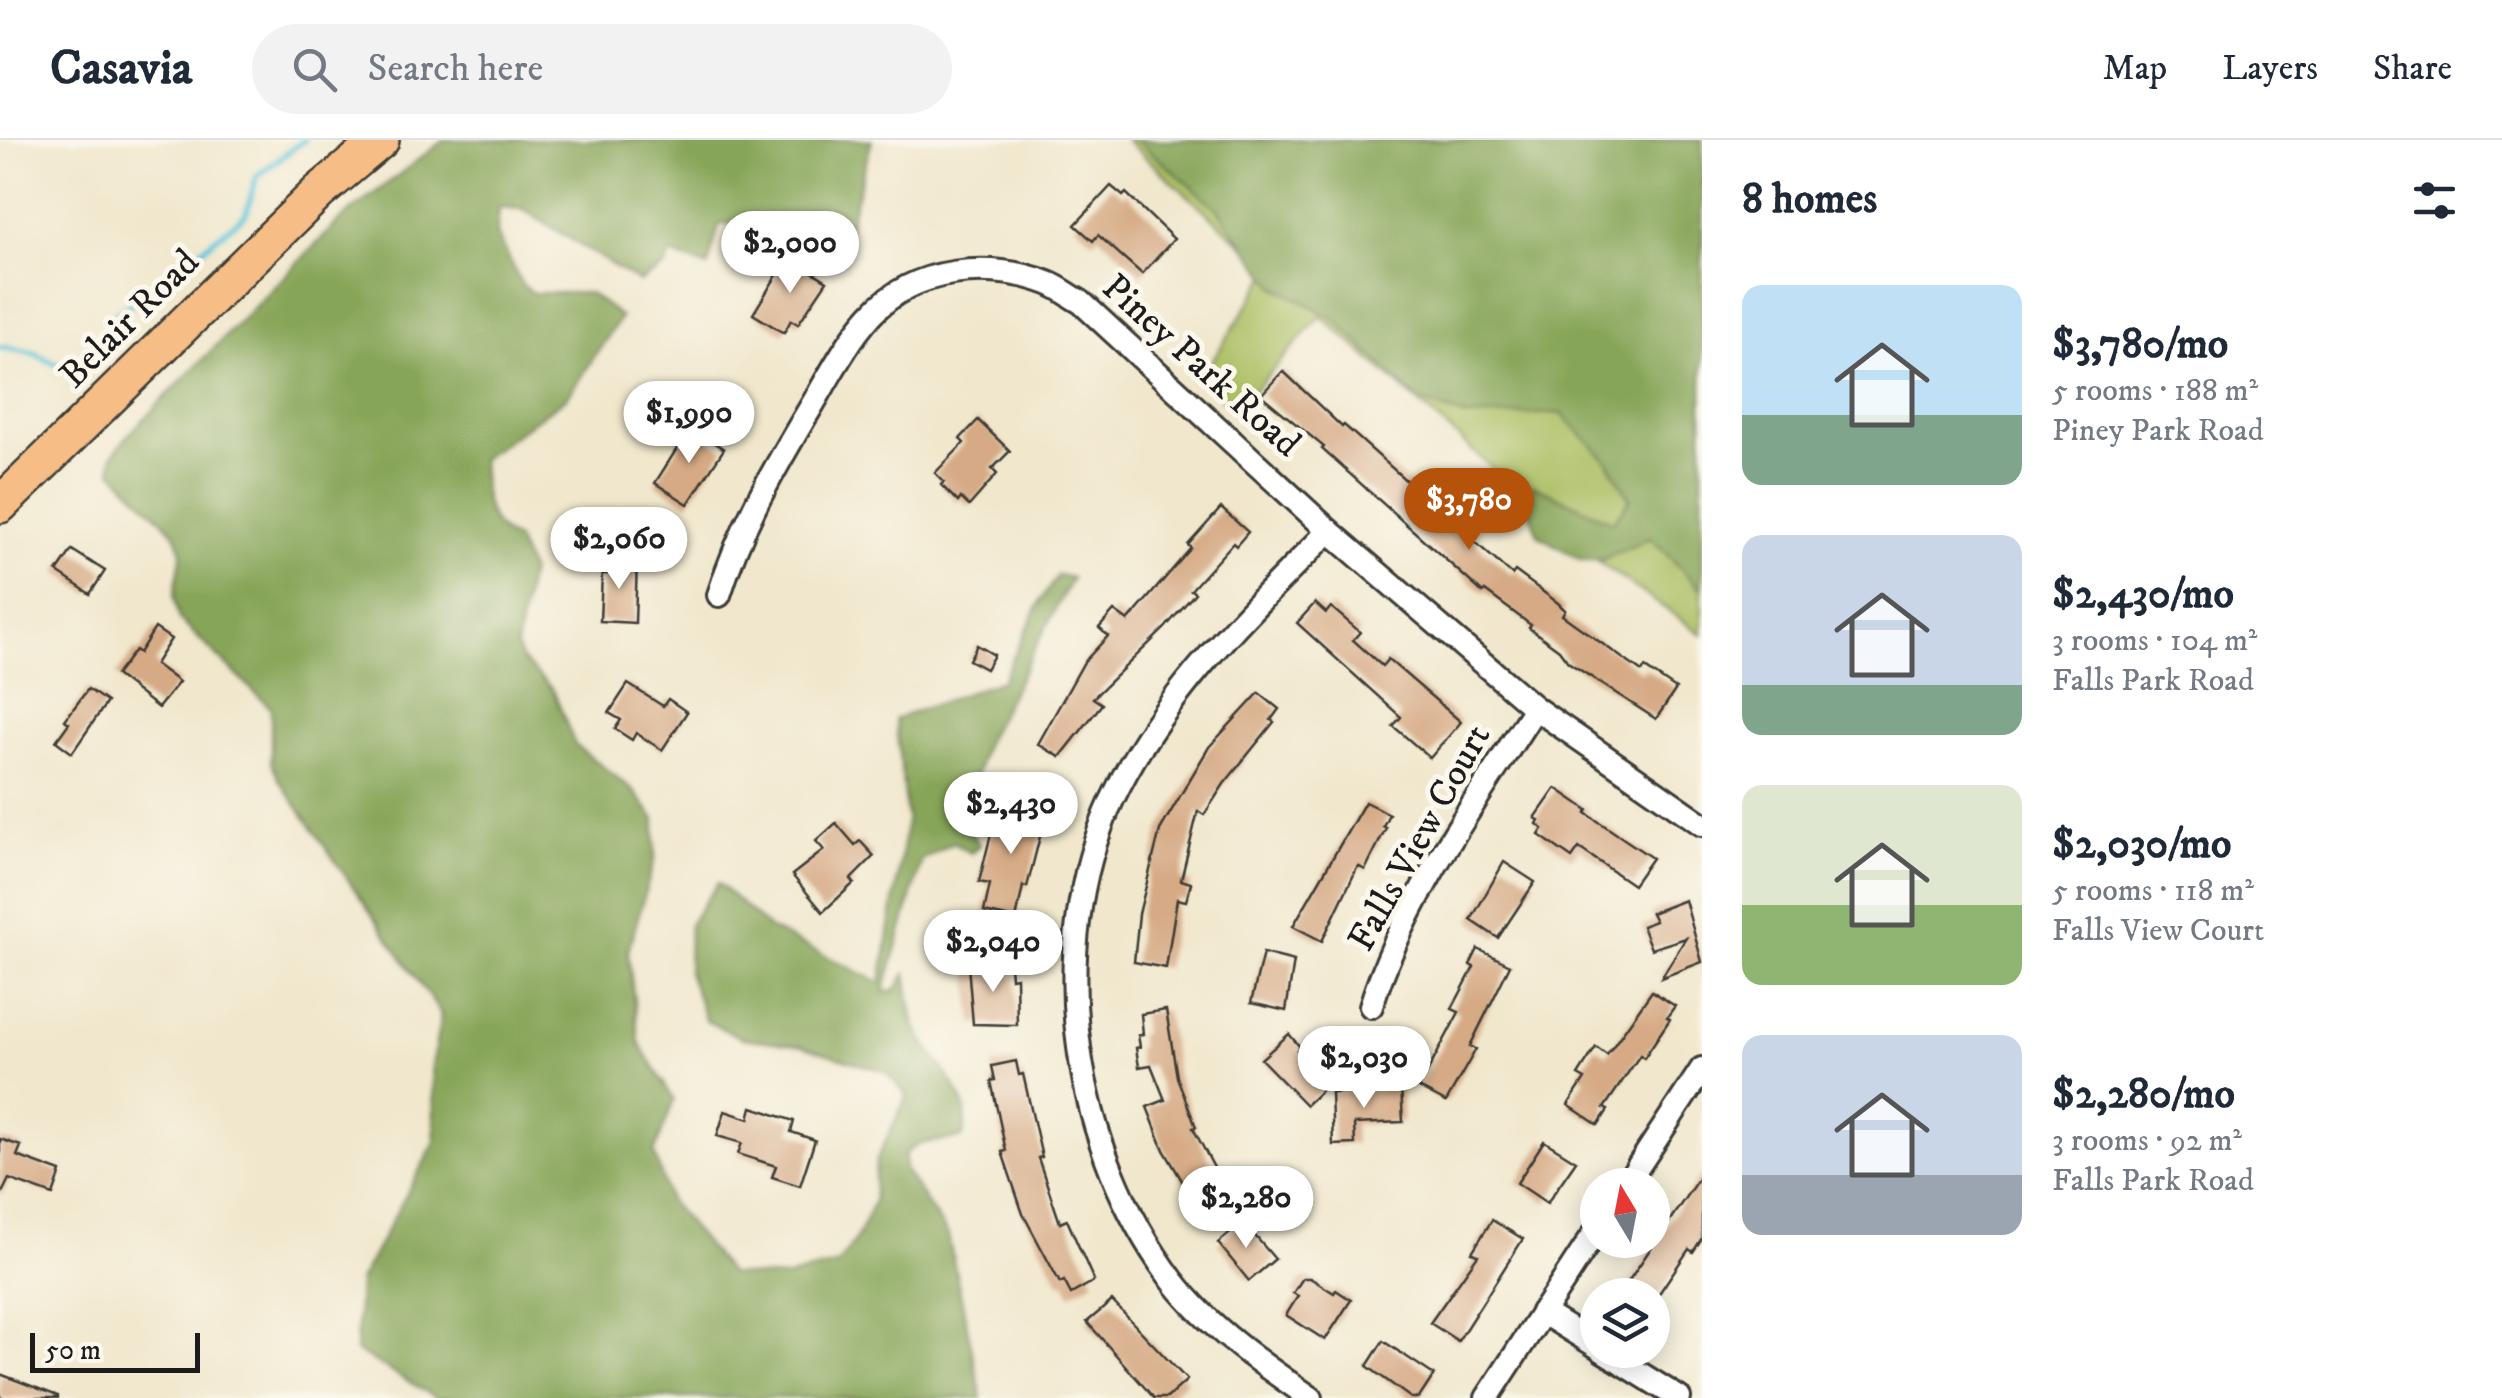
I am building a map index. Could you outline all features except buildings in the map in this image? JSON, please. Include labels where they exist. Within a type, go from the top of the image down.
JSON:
[{"type":"highway","name":"Belair Road","points":[[319,192],[354,140]]},
{"type":"highway","name":"Belair Road","points":[[0,505],[319,192],[381,140]]},
{"type":"street","name":"Piney Park Road","points":[[719,595],[738,538],[763,488],[854,336],[872,314],[896,292],[949,273],[996,271],[1049,283],[1081,302],[1329,531],[1534,708],[1702,824]]},
{"type":"street","points":[[1312,1398],[1208,1318],[1175,1284],[1148,1244],[1123,1197],[1101,1139],[1085,1076],[1074,980],[1082,894],[1111,802],[1131,765],[1191,678],[1255,605],[1329,531]]},
{"type":"street","name":"Falls View Court","points":[[1372,1006],[1382,972],[1424,886],[1534,708]]},
{"type":"street","points":[[1637,1168],[1702,1069]]},
{"type":"street","points":[[1487,1398],[1580,1255]]},
{"type":"street","points":[[1542,1312],[1580,1336]]},
{"type":"street","points":[[1632,1368],[1679,1398]]},
{"type":"green space","points":[[444,140],[872,140],[845,240],[746,221],[719,225],[708,267],[670,254],[665,267],[639,282],[522,209],[499,207],[497,233],[522,285],[534,293],[589,293],[621,317],[568,396],[481,459],[483,483],[491,517],[505,534],[516,540],[530,571],[516,647],[522,660],[553,690],[575,745],[633,790],[655,819],[655,858],[628,952],[639,1042],[674,1100],[654,1153],[669,1200],[730,1274],[784,1278],[838,1264],[858,1236],[873,1203],[876,1161],[907,1096],[886,1072],[802,1046],[742,1038],[706,1021],[688,972],[689,924],[718,883],[769,928],[881,983],[907,818],[895,719],[1002,680],[1041,600],[1058,575],[1072,578],[984,745],[964,824],[980,845],[971,853],[953,843],[922,860],[884,992],[895,991],[906,974],[920,1035],[950,1078],[964,1107],[962,1138],[917,1144],[905,1154],[905,1170],[948,1235],[982,1398],[437,1398],[356,1351],[359,1281],[435,1142],[432,1066],[441,1014],[279,780],[271,762],[271,708],[179,619],[174,597],[182,551],[174,532],[112,471],[112,456],[128,435],[341,219]]},
{"type":"green space","points":[[1126,140],[1702,140],[1702,634],[1598,562],[1321,316],[1236,411],[1200,379],[1271,270]]},
{"type":"green space","points":[[1136,140],[1702,140],[1702,590],[1651,538],[1601,560],[1581,560],[1538,535],[1527,506],[1533,485],[1613,522],[1630,499],[1608,462],[1561,413],[1466,417],[1419,401],[1333,318],[1276,287],[1215,206]]},
{"type":"waterway","points":[[0,347],[34,353],[68,370],[88,369],[109,344],[114,314],[143,297],[246,214],[257,176],[304,140]]}]
